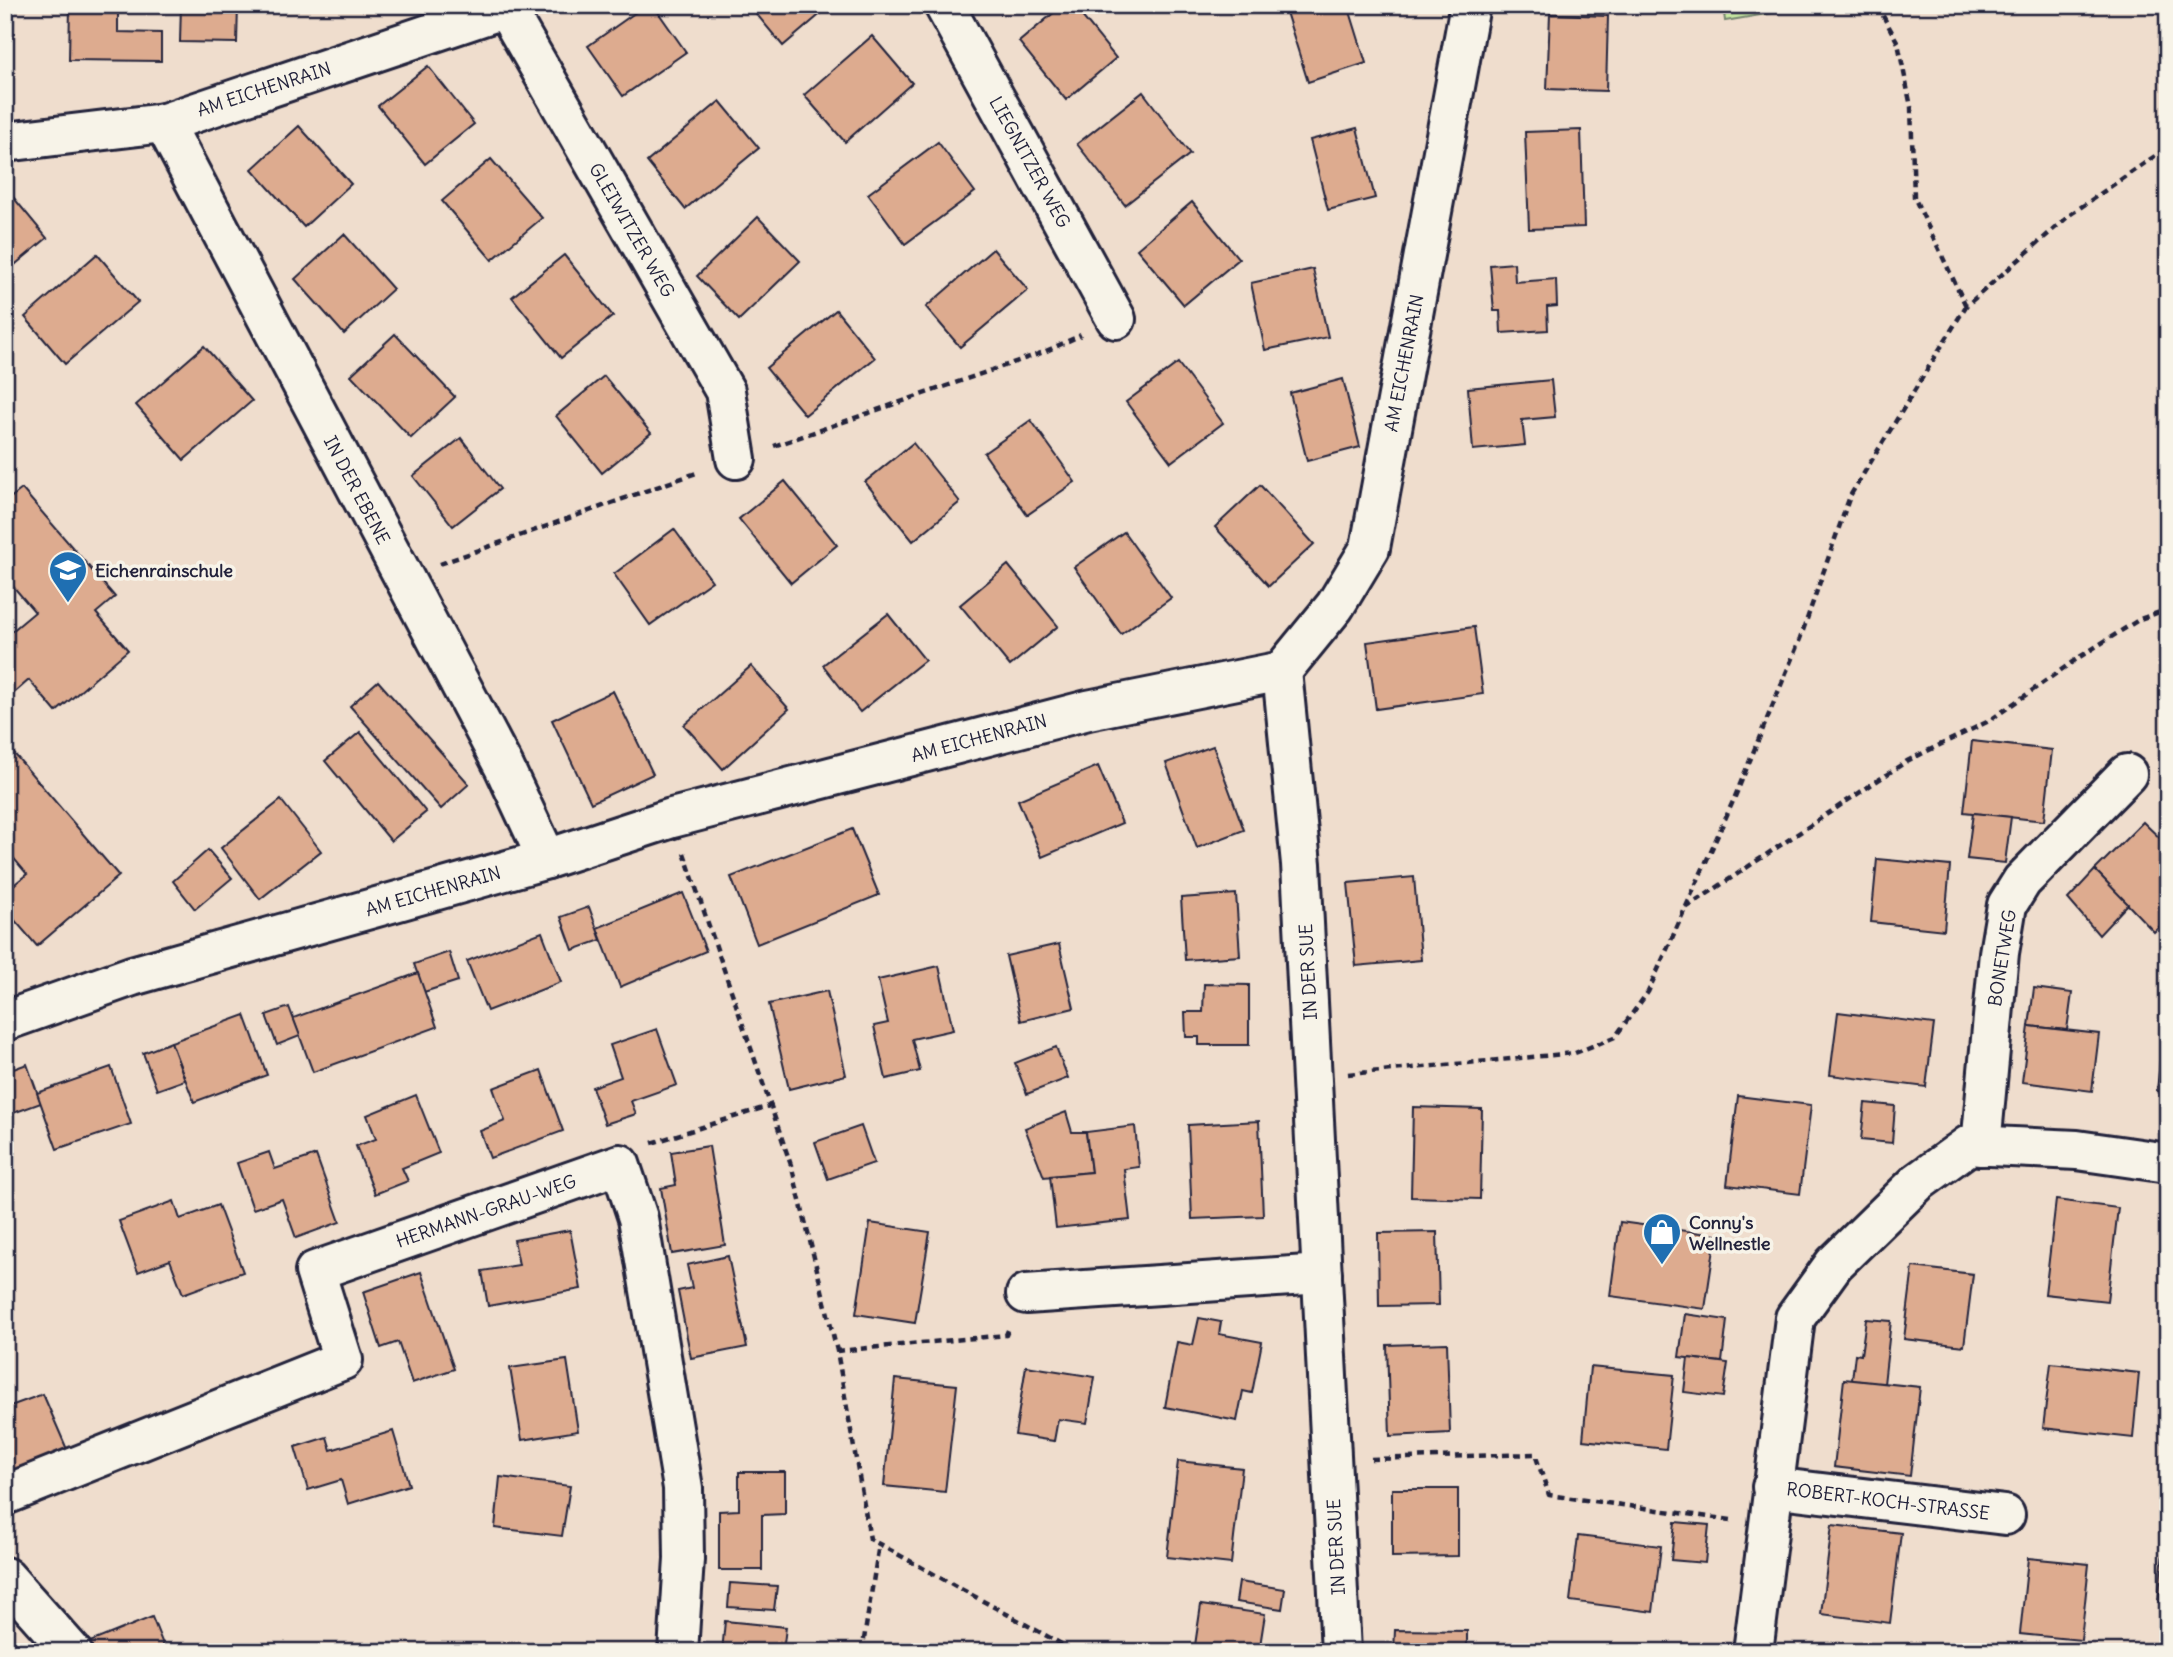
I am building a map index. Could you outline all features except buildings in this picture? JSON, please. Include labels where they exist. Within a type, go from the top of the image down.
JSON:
[{"type":"street","name":"LIEGNITZER WEG","points":[[944,5],[1116,319]]},
{"type":"street","name":"AM EICHENRAIN","points":[[5,1021],[132,976],[547,859],[672,818],[1088,710],[1282,671],[1335,606],[1370,548],[1470,5]]},
{"type":"street","name":"AM EICHENRAIN","points":[[5,142],[164,123],[510,7]]},
{"type":"street","name":"GLEIWITZER WEG","points":[[510,7],[725,391],[736,459]]},
{"type":"street","name":"IN DER EBENE","points":[[164,123],[504,767],[547,859]]},
{"type":"street","name":"IN DER SUE","points":[[1282,671],[1301,864],[1314,1077],[1341,1652]]},
{"type":"street","name":"BONETWEG","points":[[1981,1146],[1999,953],[2007,905],[2022,881],[2127,774]]},
{"type":"street","name":"ROBERT-KOCH-STRASSE","points":[[1753,1652],[1795,1318],[1834,1264],[1918,1182],[1969,1145],[2077,1150],[2168,1163]]},
{"type":"street","points":[[620,1164],[638,1218],[682,1488],[684,1559],[678,1652]]},
{"type":"street","name":"HERMANN-GRAU-WEG","points":[[5,1495],[342,1360],[315,1272],[620,1164]]},
{"type":"street","points":[[1026,1294],[1322,1274]]},
{"type":"street","name":"ROBERT-KOCH-STRASSE","points":[[1772,1487],[2005,1515]]},
{"type":"street","points":[[5,1577],[72,1652]]},
{"type":"path","points":[[1877,5],[1898,43],[1911,107],[1914,197],[1966,306]]},
{"type":"path","points":[[1314,1077],[1576,1053],[1615,1037],[1648,992],[1686,908],[1800,639],[1850,496],[1966,306],[2071,214],[2168,147]]},
{"type":"path","points":[[1686,908],[1907,761],[1989,720],[2140,619],[2168,609]]},
{"type":"path","points":[[672,818],[792,1168],[837,1351],[870,1539],[1076,1652]]},
{"type":"path","points":[[620,1164],[638,1147],[772,1105]]},
{"type":"path","points":[[837,1351],[1006,1335],[1026,1294]]},
{"type":"path","points":[[1331,1461],[1535,1454],[1549,1495],[1767,1525]]},
{"type":"path","points":[[862,1652],[879,1544]]},
{"type":"green space","points":[[1723,5],[1819,5],[1725,21]]},
{"type":"place","name":"Eichenrainschule","points":[[68,604]]},
{"type":"place","name":"Conny's Wellnestle","points":[[1662,1266]]}]
